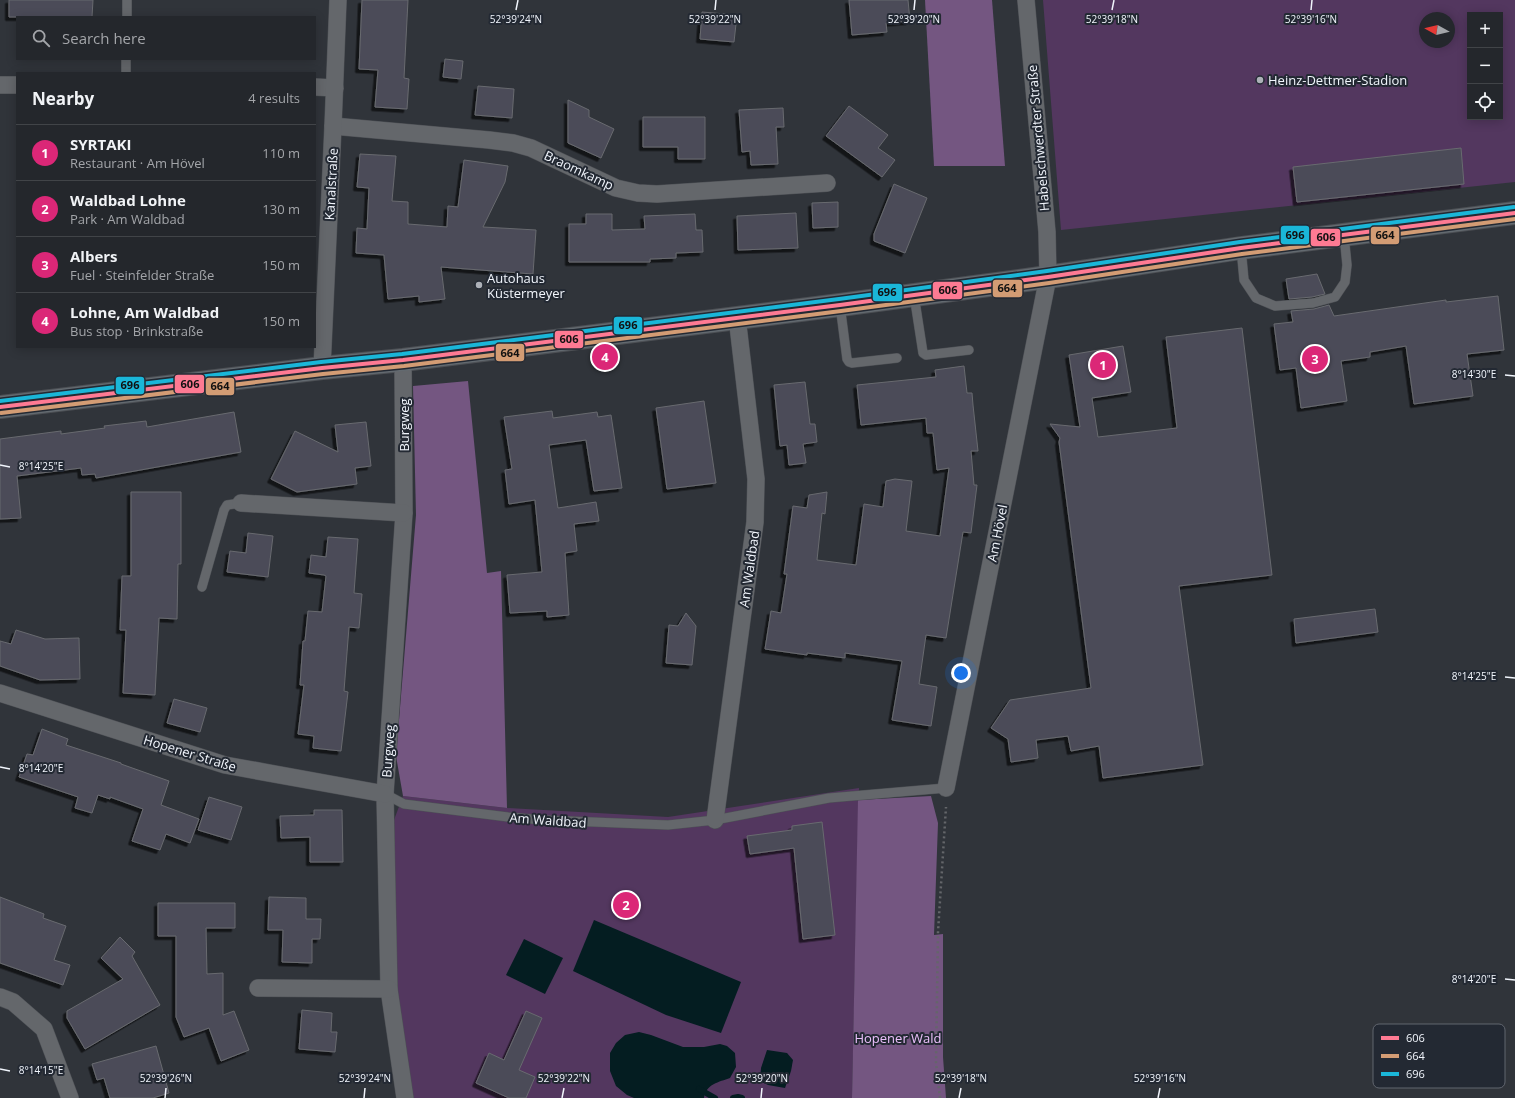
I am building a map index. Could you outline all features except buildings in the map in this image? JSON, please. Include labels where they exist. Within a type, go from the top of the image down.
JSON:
[{"type":"street","name":"Kanalstraße","points":[[322,368],[338,0]]},
{"type":"street","name":"Habelschwerdter Straße","points":[[1026,0],[1047,232],[1048,277]]},
{"type":"street","points":[[0,85],[16,85]]},
{"type":"street","points":[[316,87],[335,88]]},
{"type":"street","name":"Braomkamp","points":[[333,126],[513,143],[531,148],[616,188],[638,193],[657,194],[827,183]]},
{"type":"street","points":[[0,407],[322,368],[404,360],[840,305],[1048,277],[1241,248],[1515,213]]},
{"type":"street","name":"Am Hövel","points":[[946,788],[1048,277]]},
{"type":"street","name":"Am Waldbad","points":[[715,820],[755,522],[756,479],[737,317]]},
{"type":"street","name":"Burgweg","points":[[404,360],[404,513],[385,794],[389,989],[405,1098]]},
{"type":"street","points":[[241,503],[404,513]]},
{"type":"street","name":"Hopener Straße","points":[[0,693],[225,765],[385,794]]},
{"type":"street","points":[[258,988],[389,989]]},
{"type":"street","points":[[0,997],[13,1002],[44,1029],[70,1098]]},
{"type":"lane","points":[[127,0],[127,16]]},
{"type":"lane","points":[[126,60],[126,72]]},
{"type":"lane","points":[[1241,248],[1244,280],[1256,298],[1275,306],[1313,303],[1335,297],[1345,282],[1346,265],[1344,235]]},
{"type":"lane","points":[[914,295],[923,353],[926,355],[969,350]]},
{"type":"lane","points":[[840,305],[847,359],[849,362],[852,363],[897,358]]},
{"type":"lane","points":[[202,587],[224,510],[227,505],[241,503]]},
{"type":"lane","name":"Am Waldbad","points":[[385,794],[404,804],[508,817],[543,820],[668,825],[715,820],[828,798],[946,788]]},
{"type":"path","points":[[940,1098],[936,1063],[938,940],[946,824],[946,788]]},
{"type":"shaded area","name":"Heinz-Dettmer-Stadion","points":[[1043,0],[1515,0],[1515,182],[1061,230]]},
{"type":"shaded area","points":[[859,788],[852,1098],[413,1098],[396,989],[394,820],[403,796],[507,808],[668,817]]},
{"type":"green space","points":[[925,0],[992,0],[1005,166],[934,166]]},
{"type":"green space","points":[[468,381],[487,573],[501,571],[507,808],[403,796],[396,756],[416,515],[413,386]]},
{"type":"green space","name":"Hopener Wald","points":[[931,796],[938,823],[934,935],[943,934],[943,1057],[946,1098],[852,1098],[858,800]]},
{"type":"water","points":[[594,920],[741,982],[721,1033],[666,1015],[573,971]]},
{"type":"water","points":[[524,939],[563,958],[545,994],[506,975]]},
{"type":"water","points":[[639,1032],[683,1047],[704,1047],[720,1044],[727,1046],[735,1053],[736,1067],[730,1078],[717,1082],[710,1087],[705,1093],[704,1098],[634,1098],[627,1095],[616,1086],[610,1071],[610,1053],[616,1043],[625,1035]]},
{"type":"water","points":[[767,1050],[787,1053],[793,1060],[785,1088],[768,1085],[760,1081],[761,1068]]},
{"type":"waterway","points":[[699,1089],[715,1098]]},
{"type":"waterway","points":[[733,1098],[742,1098]]},
{"type":"transit line","name":"696","points":[[0,401],[321,362],[402,354],[839,299],[1047,271],[1240,242],[1514,207]]},
{"type":"transit line","name":"606","points":[[0,407],[322,368],[403,360],[840,305],[1048,277],[1241,248],[1515,213]]},
{"type":"transit line","name":"664","points":[[1,413],[323,374],[404,366],[841,311],[1049,283],[1242,254],[1515,219]]},
{"type":"place","name":"Heinz-Dettmer-Stadion","points":[[1260,80]]},
{"type":"place","name":"Autohaus Küstermeyer","points":[[479,285]]},
{"type":"place","name":"Lohne, Am Waldbad","points":[[605,357]]},
{"type":"place","name":"Albers","points":[[1315,359]]},
{"type":"place","name":"SYRTAKI","points":[[1103,365]]},
{"type":"place","name":"Waldbad Lohne","points":[[626,905]]}]
